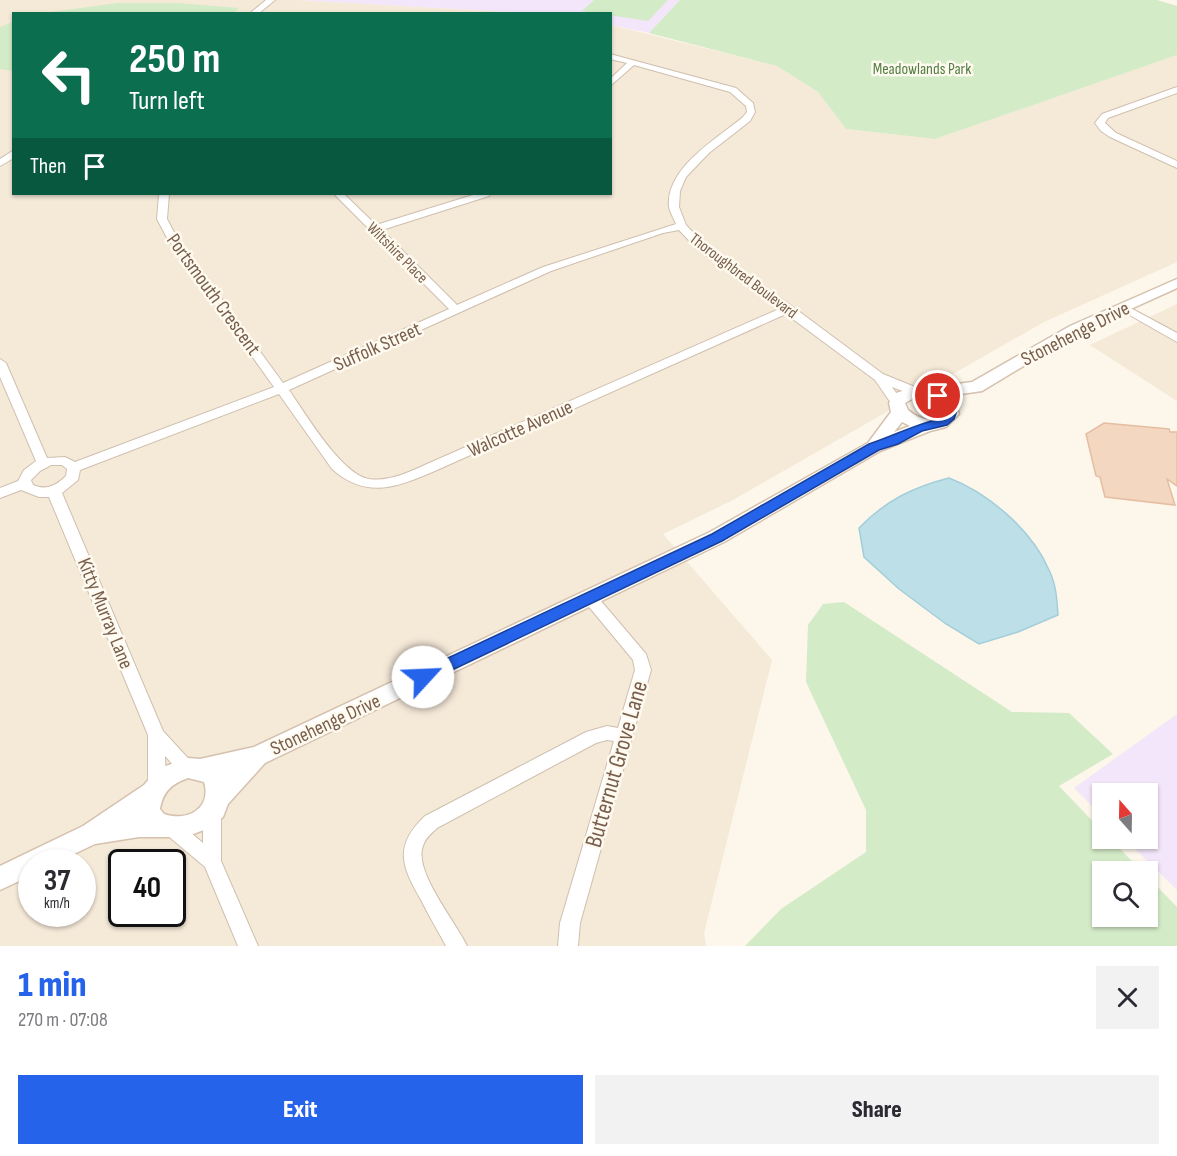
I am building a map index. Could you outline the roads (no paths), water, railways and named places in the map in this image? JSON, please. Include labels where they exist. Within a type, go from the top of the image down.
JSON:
[{"type":"street","points":[[253,12],[271,0]]},
{"type":"street","name":"Thoroughbred Boulevard","points":[[612,57],[733,90],[750,105],[751,112],[747,118],[688,166],[676,185],[675,208],[681,226],[700,246],[879,377],[923,393]]},
{"type":"street","points":[[612,82],[633,62]]},
{"type":"street","points":[[1177,90],[1105,116],[1100,123],[1113,135],[1177,165]]},
{"type":"street","name":"Portsmouth Crescent","points":[[164,195],[162,219],[171,236],[282,388]]},
{"type":"street","name":"Wiltshire Place","points":[[340,195],[456,310]]},
{"type":"street","points":[[375,229],[482,195]]},
{"type":"street","name":"Suffolk Street","points":[[74,467],[282,388],[547,269],[681,226]]},
{"type":"street","name":"Stonehenge Drive","points":[[923,393],[976,387],[1055,339],[1177,283]]},
{"type":"street","points":[[1123,307],[1177,338]]},
{"type":"street","name":"Walcotte Avenue","points":[[282,388],[346,476],[370,485],[399,481],[789,309]]},
{"type":"street","points":[[0,363],[43,463]]},
{"type":"street","name":"Thoroughbred Boulevard","points":[[879,377],[898,408]]},
{"type":"street","name":"Stonehenge Drive","points":[[194,769],[257,756],[717,537],[874,447],[927,425],[943,422],[948,419],[951,410],[970,396],[976,387]]},
{"type":"street","points":[[927,425],[911,421],[898,408],[904,395],[923,393],[944,400],[951,410]]},
{"type":"street","name":"Stonehenge Drive","points":[[874,447],[898,408]]},
{"type":"street","points":[[58,460],[65,461],[74,467],[73,477],[62,488],[54,491],[38,493],[24,484],[30,471],[43,463],[58,460]]},
{"type":"street","points":[[0,493],[24,484]]},
{"type":"street","name":"Kitty Murray Lane","points":[[54,491],[156,735],[155,788]]},
{"type":"street","name":"Butternut Grove Lane","points":[[568,946],[570,922],[642,678],[640,658],[590,598]]},
{"type":"street","points":[[457,946],[414,871],[410,857],[412,845],[419,833],[431,822],[592,737],[607,733],[625,736]]},
{"type":"street","name":"Kitty Murray Lane","points":[[156,735],[194,769]]},
{"type":"street","name":"Stonehenge Drive","points":[[215,805],[231,783],[248,769],[257,756]]},
{"type":"street","points":[[61,849],[92,834],[177,771],[194,769],[214,776],[220,791],[215,805],[212,861],[248,946]]},
{"type":"street","points":[[155,788],[148,808],[156,822],[185,837],[194,849],[212,861]]},
{"type":"street","points":[[92,834],[139,826],[168,828],[194,824],[215,805]]},
{"type":"street","points":[[0,878],[18,870]]},
{"type":"water","points":[[949,478],[993,503],[1032,541],[1051,575],[1056,592],[1058,615],[1018,632],[979,644],[946,624],[899,589],[864,557],[859,528],[869,518],[900,496]]},
{"type":"park label","name":"Meadowlands Park","points":[[922,68]]}]
